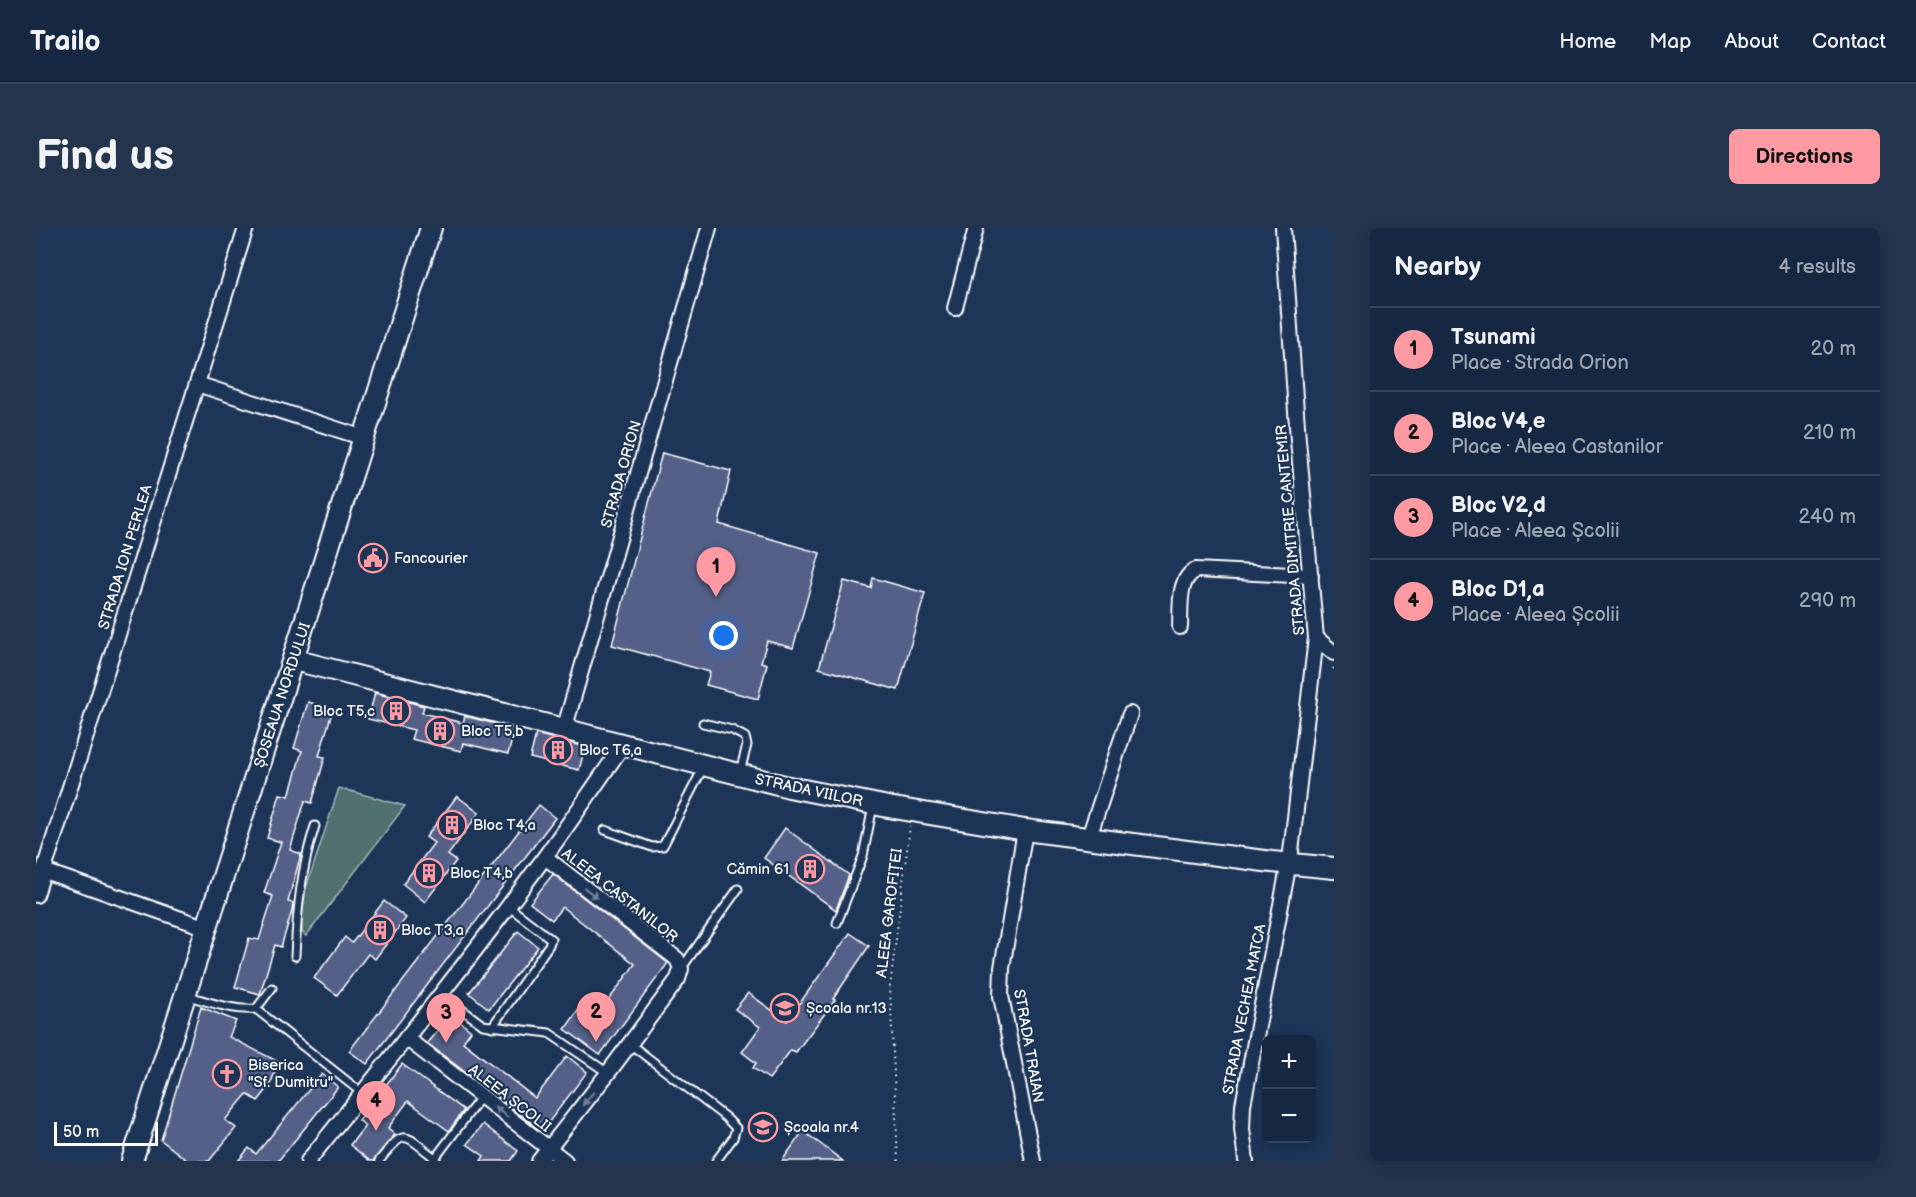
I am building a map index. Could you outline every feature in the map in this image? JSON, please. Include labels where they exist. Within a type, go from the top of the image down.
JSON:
[{"type":"street","name":"STRADA ION PERLEA","points":[[36,895],[40,870],[246,228]]},
{"type":"street","name":"ȘOSEAUA NORDULUI","points":[[132,1161],[431,228]]},
{"type":"street","name":"STRADA ORION","points":[[564,730],[709,228]]},
{"type":"street","points":[[955,308],[976,228]]},
{"type":"street","name":"STRADA DIMITRIE CANTEMIR","points":[[1283,228],[1316,638],[1289,864]]},
{"type":"street","points":[[197,384],[364,438]]},
{"type":"street","points":[[1180,627],[1183,583],[1189,573],[1196,570],[1311,576]]},
{"type":"street","points":[[1316,638],[1334,638]]},
{"type":"street","points":[[1316,638],[1334,653]]},
{"type":"street","name":"STRADA VIILOR","points":[[294,660],[739,774],[873,804],[1025,830],[1334,868]]},
{"type":"street","points":[[1089,837],[1130,714]]},
{"type":"street","points":[[308,1161],[508,906],[623,745]]},
{"type":"street","name":"STRADA TRAIAN","points":[[1025,830],[1002,968],[1001,996],[1033,1161]]},
{"type":"street","name":"ALEEA CASTANILOR","points":[[545,857],[677,959],[681,969]]},
{"type":"street","name":"STRADA VECHEA MATCA","points":[[1246,1161],[1242,1129],[1245,1088],[1289,864]]},
{"type":"street","points":[[40,870],[207,928]]},
{"type":"street","points":[[539,1161],[608,1074],[678,979],[681,969]]},
{"type":"street","name":"ALEEA ȘCOLII","points":[[406,1038],[565,1161]]},
{"type":"lane","points":[[703,723],[732,730],[745,737],[747,745],[739,774]]},
{"type":"lane","points":[[605,830],[652,847],[663,846],[704,765]]},
{"type":"lane","points":[[837,923],[863,856],[873,804]]},
{"type":"lane","points":[[295,956],[298,903],[306,853],[315,826]]},
{"type":"lane","points":[[681,969],[738,889]]},
{"type":"lane","points":[[492,1027],[551,939],[508,906]]},
{"type":"lane","points":[[256,1009],[272,988]]},
{"type":"lane","points":[[441,994],[483,1025],[549,1033],[608,1074]]},
{"type":"lane","points":[[186,996],[227,1007],[256,1009],[362,1093]]},
{"type":"lane","points":[[630,1044],[736,1128],[733,1138],[716,1161]]},
{"type":"lane","points":[[380,1161],[397,1139],[402,1137],[408,1138],[434,1160],[481,1097]]},
{"type":"path","name":"ALEEA GAROFIȚEI","points":[[898,1161],[890,987],[912,811]]},
{"type":"green space","points":[[339,788],[405,806],[306,936],[302,932],[301,903]]},
{"type":"building","points":[[662,453],[731,471],[719,524],[820,553],[793,648],[767,641],[761,662],[767,664],[758,699],[706,685],[710,672],[612,645]]},
{"type":"building","points":[[873,578],[925,593],[898,690],[819,668],[844,581],[871,588]]},
{"type":"building","points":[[375,693],[424,706],[422,713],[463,723],[465,716],[515,729],[508,754],[463,743],[461,751],[411,739],[414,730],[368,719]]},
{"type":"building","points":[[308,702],[333,709],[319,756],[325,757],[312,803],[305,801],[290,850],[301,854],[288,902],[293,903],[292,911],[281,947],[275,945],[260,994],[235,987],[249,938],[259,940],[273,896],[264,893],[281,842],[267,838],[280,794],[289,796],[302,751],[294,748]]},
{"type":"building","name":"Bloc T6,a","points":[[536,734],[585,747],[579,770],[530,758]]},
{"type":"building","points":[[457,796],[479,813],[448,855],[456,861],[425,902],[403,884],[434,843],[426,837]]},
{"type":"building","points":[[539,805],[555,818],[367,1064],[349,1051]]},
{"type":"building","name":"Cămin 61","points":[[785,828],[849,875],[836,910],[764,858]]},
{"type":"building","points":[[553,874],[668,963],[600,1055],[565,1029],[580,1008],[595,1019],[635,964],[562,907],[552,920],[530,903]]},
{"type":"building","points":[[384,901],[406,918],[375,959],[368,954],[337,995],[314,978],[345,937],[352,943]]},
{"type":"building","points":[[518,931],[538,947],[489,1009],[469,993]]},
{"type":"building","points":[[850,933],[869,946],[833,999],[835,1000],[796,1052],[791,1050],[769,1079],[753,1068],[756,1063],[742,1052],[760,1027],[735,1009],[748,993],[787,1021]]},
{"type":"building","name":"Biserica \"Sf. Dumitru\"","points":[[201,1007],[236,1021],[229,1037],[279,1062],[269,1087],[258,1101],[247,1094],[225,1120],[236,1128],[209,1161],[188,1161],[161,1140]]},
{"type":"building","points":[[451,1014],[471,1031],[463,1042],[535,1098],[567,1056],[587,1072],[542,1131],[427,1043]]},
{"type":"building","points":[[402,1064],[464,1110],[449,1131],[408,1101],[388,1128],[395,1134],[373,1161],[370,1161],[350,1145],[365,1126],[359,1120]]},
{"type":"building","points":[[322,1074],[338,1087],[278,1161],[238,1161],[249,1148],[256,1154]]},
{"type":"building","points":[[483,1124],[518,1151],[511,1161],[481,1161],[484,1156],[467,1144]]},
{"type":"building","points":[[803,1131],[843,1161],[782,1161]]},
{"type":"place","name":"Fancourier","points":[[373,558]]},
{"type":"place","name":"Tsunami","points":[[716,597]]},
{"type":"place","name":"Bloc T5,c","points":[[396,711]]},
{"type":"place","name":"Bloc T5,b","points":[[440,731]]},
{"type":"place","name":"Bloc T6,a","points":[[558,750]]},
{"type":"place","name":"Bloc T4,a","points":[[452,825]]},
{"type":"place","name":"Cămin 61","points":[[810,869]]},
{"type":"place","name":"Bloc T4,b","points":[[429,873]]},
{"type":"place","name":"Bloc T3,a","points":[[380,930]]},
{"type":"place","name":"Școala nr.13","points":[[785,1008]]},
{"type":"place","name":"Bloc V4,e","points":[[596,1042]]},
{"type":"place","name":"Bloc V2,d","points":[[446,1043]]},
{"type":"place","name":"Biserica \"Sf. Dumitru\"","points":[[227,1074]]},
{"type":"place","name":"Școala nr.4","points":[[763,1127]]},
{"type":"place","name":"Bloc D1,a","points":[[376,1131]]}]
